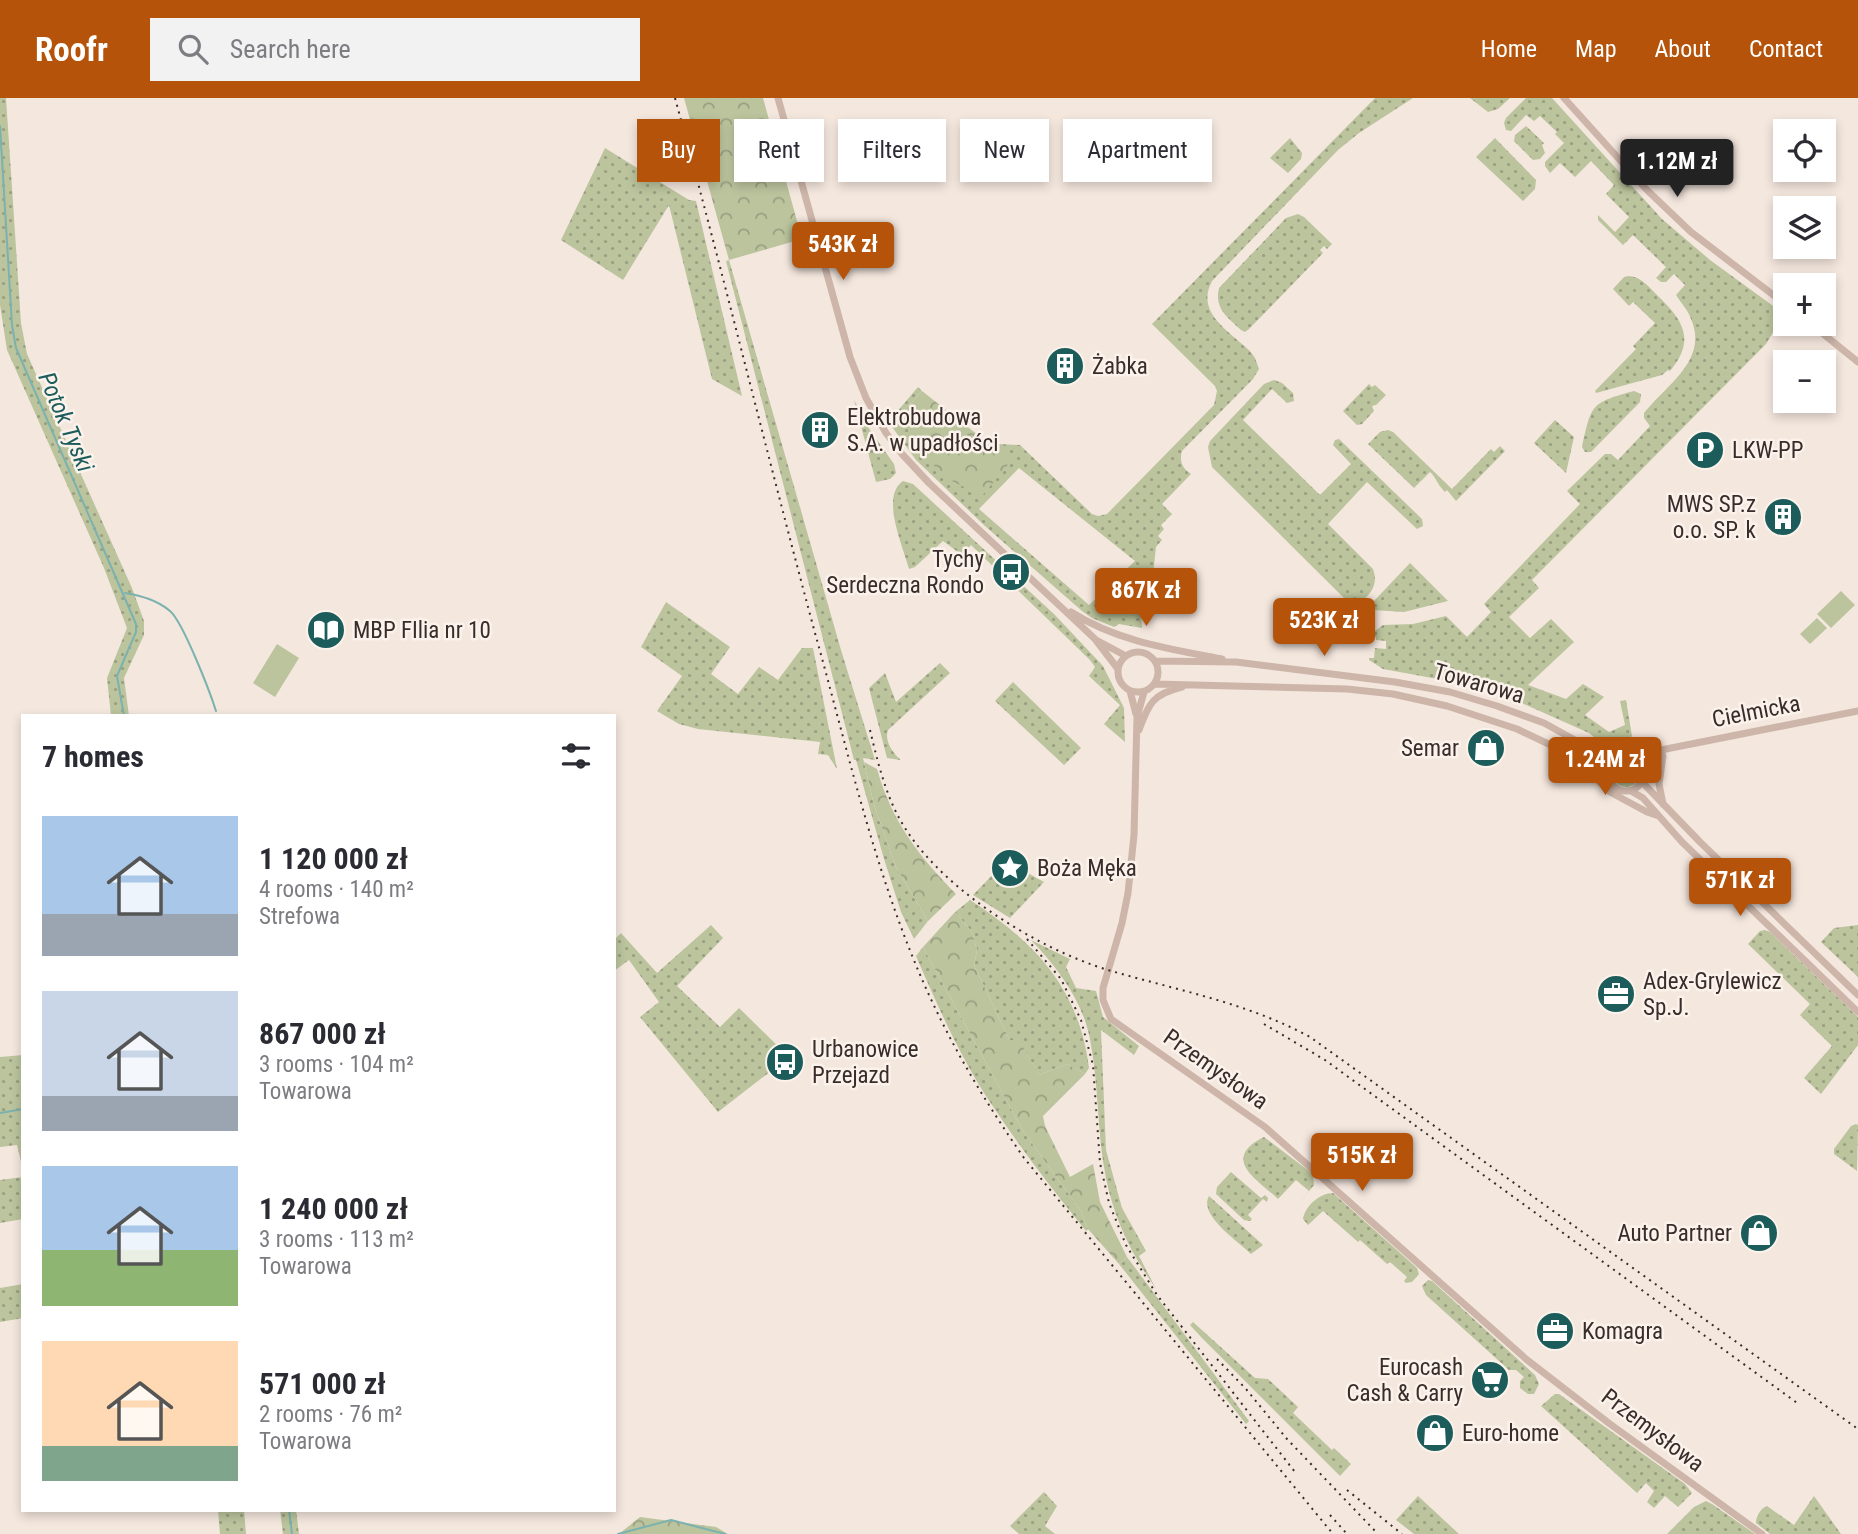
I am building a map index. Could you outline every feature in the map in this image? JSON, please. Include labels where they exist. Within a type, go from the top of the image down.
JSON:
[{"type":"street","points":[[778,98],[853,368],[886,433],[912,467],[1095,639],[1118,669],[1122,684],[1130,691],[1144,692],[1155,684],[1159,675],[1156,662],[1142,652],[1130,653],[1118,669]]},
{"type":"street","points":[[1564,98],[1691,232],[1773,295]]},
{"type":"street","points":[[1826,336],[1858,362]]},
{"type":"street","points":[[1053,600],[1085,621],[1117,636],[1236,662]]},
{"type":"street","points":[[1095,639],[1126,656]]},
{"type":"street","name":"Towarowa","points":[[1156,662],[1236,662],[1395,682],[1473,698],[1544,723],[1593,750],[1616,759]]},
{"type":"street","name":"Towarowa","points":[[1155,684],[1347,689],[1393,694],[1476,714],[1517,729],[1574,756],[1610,792],[1659,816]]},
{"type":"street","points":[[1137,734],[1153,700],[1162,693],[1189,685]]},
{"type":"street","name":"Przemysłowa","points":[[1130,691],[1137,716],[1134,835],[1122,923],[1103,988],[1102,1000],[1111,1019],[1265,1127],[1527,1359],[1610,1424],[1762,1534]]},
{"type":"street","name":"Przemysłowa","points":[[1137,716],[1144,692]]},
{"type":"street","name":"Cielmicka","points":[[1639,761],[1652,749],[1661,750],[1858,711]]},
{"type":"street","points":[[1661,750],[1663,756],[1659,784],[1663,805]]},
{"type":"street","points":[[1631,791],[1642,782],[1644,773],[1639,761],[1625,755],[1616,759],[1609,770],[1614,786],[1643,798],[1682,842],[1858,1013]]},
{"type":"street","name":"Towarowa","points":[[1574,756],[1584,757],[1609,770]]},
{"type":"street","points":[[1642,782],[1858,995]]},
{"type":"green space","points":[[0,98],[6,98],[21,323],[27,354],[132,588],[144,621],[144,635],[124,678],[129,714],[111,714],[107,678],[127,628],[104,568],[7,350],[0,305]]},
{"type":"green space","points":[[684,98],[763,98],[769,119],[734,119],[734,182],[786,182],[802,239],[729,260],[707,182],[720,182],[720,119],[690,119]]},
{"type":"green space","points":[[1375,98],[1413,98],[1338,150],[1212,281],[1208,292],[1211,312],[1224,328],[1250,351],[1259,369],[1253,379],[1182,451],[1182,464],[1191,474],[1162,504],[1172,514],[1161,525],[1164,529],[1158,536],[1162,540],[1156,547],[1149,612],[1141,613],[1142,628],[1119,624],[1114,627],[1082,611],[985,526],[916,460],[890,424],[890,420],[918,387],[922,391],[899,416],[995,448],[998,444],[1020,445],[1092,514],[1107,514],[1214,405],[1217,391],[1215,386],[1152,324]],"holes":[[[1019,468],[1135,561],[1089,605],[979,509]]]},
{"type":"green space","points":[[1470,98],[1510,98],[1498,109],[1488,112]]},
{"type":"green space","points":[[1526,98],[1552,98],[1662,219],[1710,260],[1773,306],[1773,332],[1766,344],[1532,580],[1539,588],[1509,617],[1530,638],[1551,619],[1574,642],[1528,685],[1566,699],[1583,684],[1604,697],[1585,715],[1609,732],[1625,725],[1620,701],[1626,700],[1632,736],[1624,747],[1606,747],[1589,733],[1517,701],[1465,684],[1383,669],[1369,660],[1374,658],[1375,648],[1386,649],[1386,641],[1372,637],[1383,625],[1413,624],[1446,616],[1467,637],[1491,612],[1484,604],[1580,504],[1567,491],[1605,454],[1611,454],[1618,460],[1650,426],[1644,413],[1682,371],[1694,347],[1695,334],[1691,319],[1676,295],[1685,285],[1674,274],[1666,282],[1661,282],[1656,278],[1666,267],[1633,235],[1623,245],[1598,220],[1598,215],[1615,232],[1629,217],[1606,194],[1614,185],[1591,161],[1575,177],[1560,163],[1550,173],[1545,162],[1564,143],[1555,134],[1557,132],[1540,116],[1534,121],[1526,115],[1511,131],[1506,130],[1506,118]]},
{"type":"green space","points":[[1526,126],[1544,143],[1542,145],[1545,153],[1540,159],[1533,160],[1514,141],[1515,135]]},
{"type":"green space","points":[[1290,138],[1302,153],[1301,159],[1288,173],[1270,158]]},
{"type":"green space","points":[[1495,138],[1536,180],[1535,189],[1523,201],[1476,157]]},
{"type":"green space","points":[[605,148],[637,168],[637,182],[660,182],[689,200],[696,201],[742,396],[712,379],[669,205],[623,280],[561,240]]},
{"type":"green space","points":[[1298,214],[1332,244],[1327,249],[1324,246],[1320,250],[1323,253],[1245,332],[1220,307],[1219,288],[1286,218]]},
{"type":"green space","points":[[729,260],[875,760],[863,758],[874,805],[896,867],[928,921],[914,939],[901,912],[854,760],[726,261]]},
{"type":"green space","points":[[1629,276],[1644,282],[1673,312],[1683,330],[1683,349],[1670,371],[1596,393],[1636,349],[1633,346],[1655,323],[1633,302],[1629,306],[1613,289],[1624,277]]},
{"type":"green space","points":[[1274,380],[1293,393],[1294,401],[1287,403],[1272,389],[1243,420],[1320,495],[1351,464],[1333,445],[1335,440],[1339,439],[1422,519],[1423,526],[1417,529],[1367,482],[1328,524],[1373,569],[1375,580],[1372,590],[1357,605],[1347,601],[1212,467],[1208,447],[1210,441],[1264,384]]},
{"type":"green space","points":[[1369,384],[1372,387],[1375,385],[1386,395],[1372,406],[1374,411],[1362,424],[1357,425],[1343,411]]},
{"type":"green space","points":[[922,391],[1011,461],[982,496],[950,480],[931,463],[899,416]]},
{"type":"green space","points":[[1634,391],[1641,394],[1640,402],[1591,452],[1585,452],[1582,447],[1585,432],[1596,407],[1601,402]]},
{"type":"green space","points":[[854,400],[870,430],[894,464],[896,473],[890,479],[876,482]]},
{"type":"green space","points":[[1555,420],[1574,437],[1566,473],[1534,443]]},
{"type":"green space","points":[[1388,430],[1452,489],[1491,449],[1494,452],[1500,446],[1505,451],[1456,501],[1447,490],[1445,492],[1442,489],[1430,472],[1414,488],[1368,444],[1380,432]]},
{"type":"green space","points":[[903,481],[913,484],[1054,614],[1103,666],[1124,708],[1125,742],[1104,724],[1120,705],[1089,676],[1095,667],[1090,660],[971,545],[962,555],[943,541],[915,567],[909,569],[893,509],[896,488]]},
{"type":"green space","points":[[1410,563],[1448,601],[1404,612],[1373,610],[1373,602]]},
{"type":"green space","points":[[1841,591],[1855,605],[1831,628],[1817,614]]},
{"type":"green space","points":[[666,602],[730,647],[711,674],[738,694],[759,667],[778,680],[802,648],[813,648],[837,769],[828,755],[818,754],[820,742],[698,729],[679,724],[657,711],[682,676],[641,647]]},
{"type":"green space","points":[[1817,618],[1827,628],[1810,644],[1800,634]]},
{"type":"green space","points":[[277,644],[299,658],[275,697],[253,683]]},
{"type":"green space","points":[[940,663],[950,673],[888,730],[888,742],[901,760],[887,758],[869,688],[885,673],[896,702]]},
{"type":"green space","points":[[1013,682],[1081,748],[1064,765],[995,701]]},
{"type":"green space","points":[[1626,761],[1635,765],[1639,774],[1635,783],[1626,787],[1617,783],[1613,774],[1617,765]]},
{"type":"green space","points":[[864,762],[877,769],[890,805],[908,837],[956,894],[928,921],[896,867],[874,805]]},
{"type":"green space","points":[[1006,861],[1044,882],[1010,918],[973,895]]},
{"type":"green space","points":[[970,900],[1015,933],[1034,951],[1064,991],[1084,1040],[1089,1068],[1085,1074],[1067,1064],[1039,1075],[1018,1039],[1010,1041],[974,965],[977,950],[972,932],[955,912]]},
{"type":"green space","points":[[955,912],[972,932],[977,950],[974,965],[1010,1041],[1018,1038],[1039,1075],[1067,1064],[1085,1074],[1043,1116],[1045,1126],[1070,1177],[1093,1164],[1100,1202],[1127,1257],[1119,1264],[1088,1229],[1081,1211],[1023,1131],[923,947]]},
{"type":"green space","points":[[711,925],[723,938],[677,986],[720,1027],[739,1008],[789,1057],[718,1112],[640,1017],[659,1002],[629,960],[616,970],[616,938],[621,933],[657,973]]},
{"type":"green space","points":[[1858,925],[1858,977],[1821,942],[1834,928]]},
{"type":"green space","points":[[1765,930],[1858,1017],[1858,1045],[1821,1094],[1804,1078],[1832,1046],[1800,1015],[1810,1004],[1748,944],[1760,931]]},
{"type":"green space","points":[[1031,940],[1070,959],[1066,967],[1076,988],[1096,991],[1103,1017],[1139,1046],[1134,1055],[1101,1030],[1106,1150],[1122,1208],[1146,1251],[1139,1256],[1156,1289],[1125,1236],[1109,1193],[1101,1145],[1094,1062],[1083,1015],[1061,975]]},
{"type":"green space","points":[[923,947],[1023,1131],[1081,1211],[1088,1229],[1086,1231],[1014,1137],[970,1069],[916,956]]},
{"type":"green space","points":[[21,1055],[21,1162],[17,1145],[0,1147],[0,1057]]},
{"type":"green space","points":[[1856,1124],[1857,1171],[1834,1154],[1834,1149],[1851,1126]]},
{"type":"green space","points":[[1264,1137],[1313,1174],[1314,1185],[1298,1205],[1309,1191],[1296,1180],[1278,1199],[1247,1169],[1245,1153],[1251,1145]]},
{"type":"green space","points":[[1231,1172],[1261,1198],[1265,1195],[1268,1198],[1267,1202],[1263,1199],[1248,1215],[1252,1219],[1250,1221],[1244,1220],[1216,1194],[1217,1187]]},
{"type":"green space","points":[[21,1177],[21,1219],[0,1223],[0,1180]]},
{"type":"green space","points":[[1333,1193],[1417,1268],[1419,1274],[1412,1282],[1406,1283],[1404,1281],[1407,1277],[1390,1262],[1387,1264],[1360,1240],[1358,1242],[1323,1211],[1308,1225],[1303,1219],[1310,1205],[1323,1195]]},
{"type":"green space","points":[[1209,1196],[1263,1245],[1251,1254],[1229,1235],[1209,1211]]},
{"type":"green space","points":[[1127,1257],[1249,1421],[1246,1424],[1119,1264]]},
{"type":"green space","points":[[1428,1280],[1535,1375],[1539,1384],[1534,1394],[1528,1394],[1520,1388],[1520,1381],[1524,1377],[1516,1370],[1509,1370],[1426,1295],[1422,1286]]},
{"type":"green space","points":[[21,1284],[21,1318],[0,1322],[0,1288]]},
{"type":"green space","points":[[1193,1322],[1255,1378],[1268,1379],[1298,1407],[1293,1413],[1351,1464],[1340,1476],[1201,1337],[1190,1325]]},
{"type":"green space","points":[[1555,1394],[1559,1394],[1685,1484],[1692,1493],[1678,1507],[1665,1496],[1654,1508],[1647,1502],[1654,1491],[1646,1483],[1637,1493],[1541,1406]]},
{"type":"green space","points":[[1044,1492],[1057,1506],[1045,1526],[1055,1534],[1019,1534],[1010,1526]]},
{"type":"green space","points":[[1418,1496],[1459,1534],[1414,1534],[1396,1520]]},
{"type":"green space","points":[[1814,1496],[1841,1534],[1770,1534],[1756,1523],[1759,1513],[1767,1506],[1794,1525]]},
{"type":"green space","points":[[1706,1501],[1755,1534],[1667,1534],[1694,1507]]},
{"type":"green space","points":[[218,1512],[244,1512],[246,1534],[220,1534]]},
{"type":"green space","points":[[280,1512],[296,1512],[299,1534],[283,1534]]},
{"type":"green space","points":[[640,1517],[716,1527],[728,1534],[619,1534]]},
{"type":"waterway","name":"Potok Tyski","points":[[0,126],[12,325],[16,348],[136,624],[136,632],[117,676],[124,714]]},
{"type":"waterway","points":[[125,593],[155,601],[170,611],[196,658],[216,711]]},
{"type":"waterway","points":[[0,1113],[21,1109]]},
{"type":"waterway","name":"Potok Tyski","points":[[289,1512],[292,1534]]},
{"type":"waterway","points":[[618,1534],[671,1520],[725,1534]]},
{"type":"railway","points":[[675,98],[868,828],[900,925],[940,1018],[990,1107],[1024,1158],[1333,1534]]},
{"type":"railway","points":[[870,730],[889,795],[914,842],[936,866],[989,911],[1019,930],[1079,960],[1237,1006],[1310,1037],[1858,1429]]},
{"type":"railway","points":[[1027,939],[1061,979],[1081,1020],[1093,1065],[1100,1163],[1109,1203],[1126,1245],[1157,1295],[1295,1472]]},
{"type":"railway","points":[[1264,1024],[1325,1060],[1800,1405]]},
{"type":"railway","points":[[1217,1359],[1287,1439],[1378,1534]]},
{"type":"railway","points":[[1347,1490],[1402,1534]]},
{"type":"railway","points":[[1330,1515],[1347,1534]]},
{"type":"place","name":"Żabka","points":[[1065,366]]},
{"type":"place","name":"Elektrobudowa S.A. w upadłości","points":[[820,430]]},
{"type":"place","name":"LKW-PP","points":[[1705,450]]},
{"type":"place","name":"MWS SP.z o.o. SP. k","points":[[1783,517]]},
{"type":"place","name":"Tychy Serdeczna Rondo","points":[[1011,572]]},
{"type":"place","name":"MBP FIlia nr 10","points":[[326,630]]},
{"type":"place","name":"Semar","points":[[1486,748]]},
{"type":"place","name":"Boża Męka","points":[[1010,868]]},
{"type":"place","name":"Adex-Grylewicz Sp.J.","points":[[1616,994]]},
{"type":"place","name":"Urbanowice Przejazd","points":[[785,1062]]},
{"type":"place","name":"Auto Partner","points":[[1759,1233]]},
{"type":"place","name":"Komagra","points":[[1555,1331]]},
{"type":"place","name":"Eurocash Cash & Carry","points":[[1490,1380]]},
{"type":"place","name":"Euro-home","points":[[1435,1433]]}]
